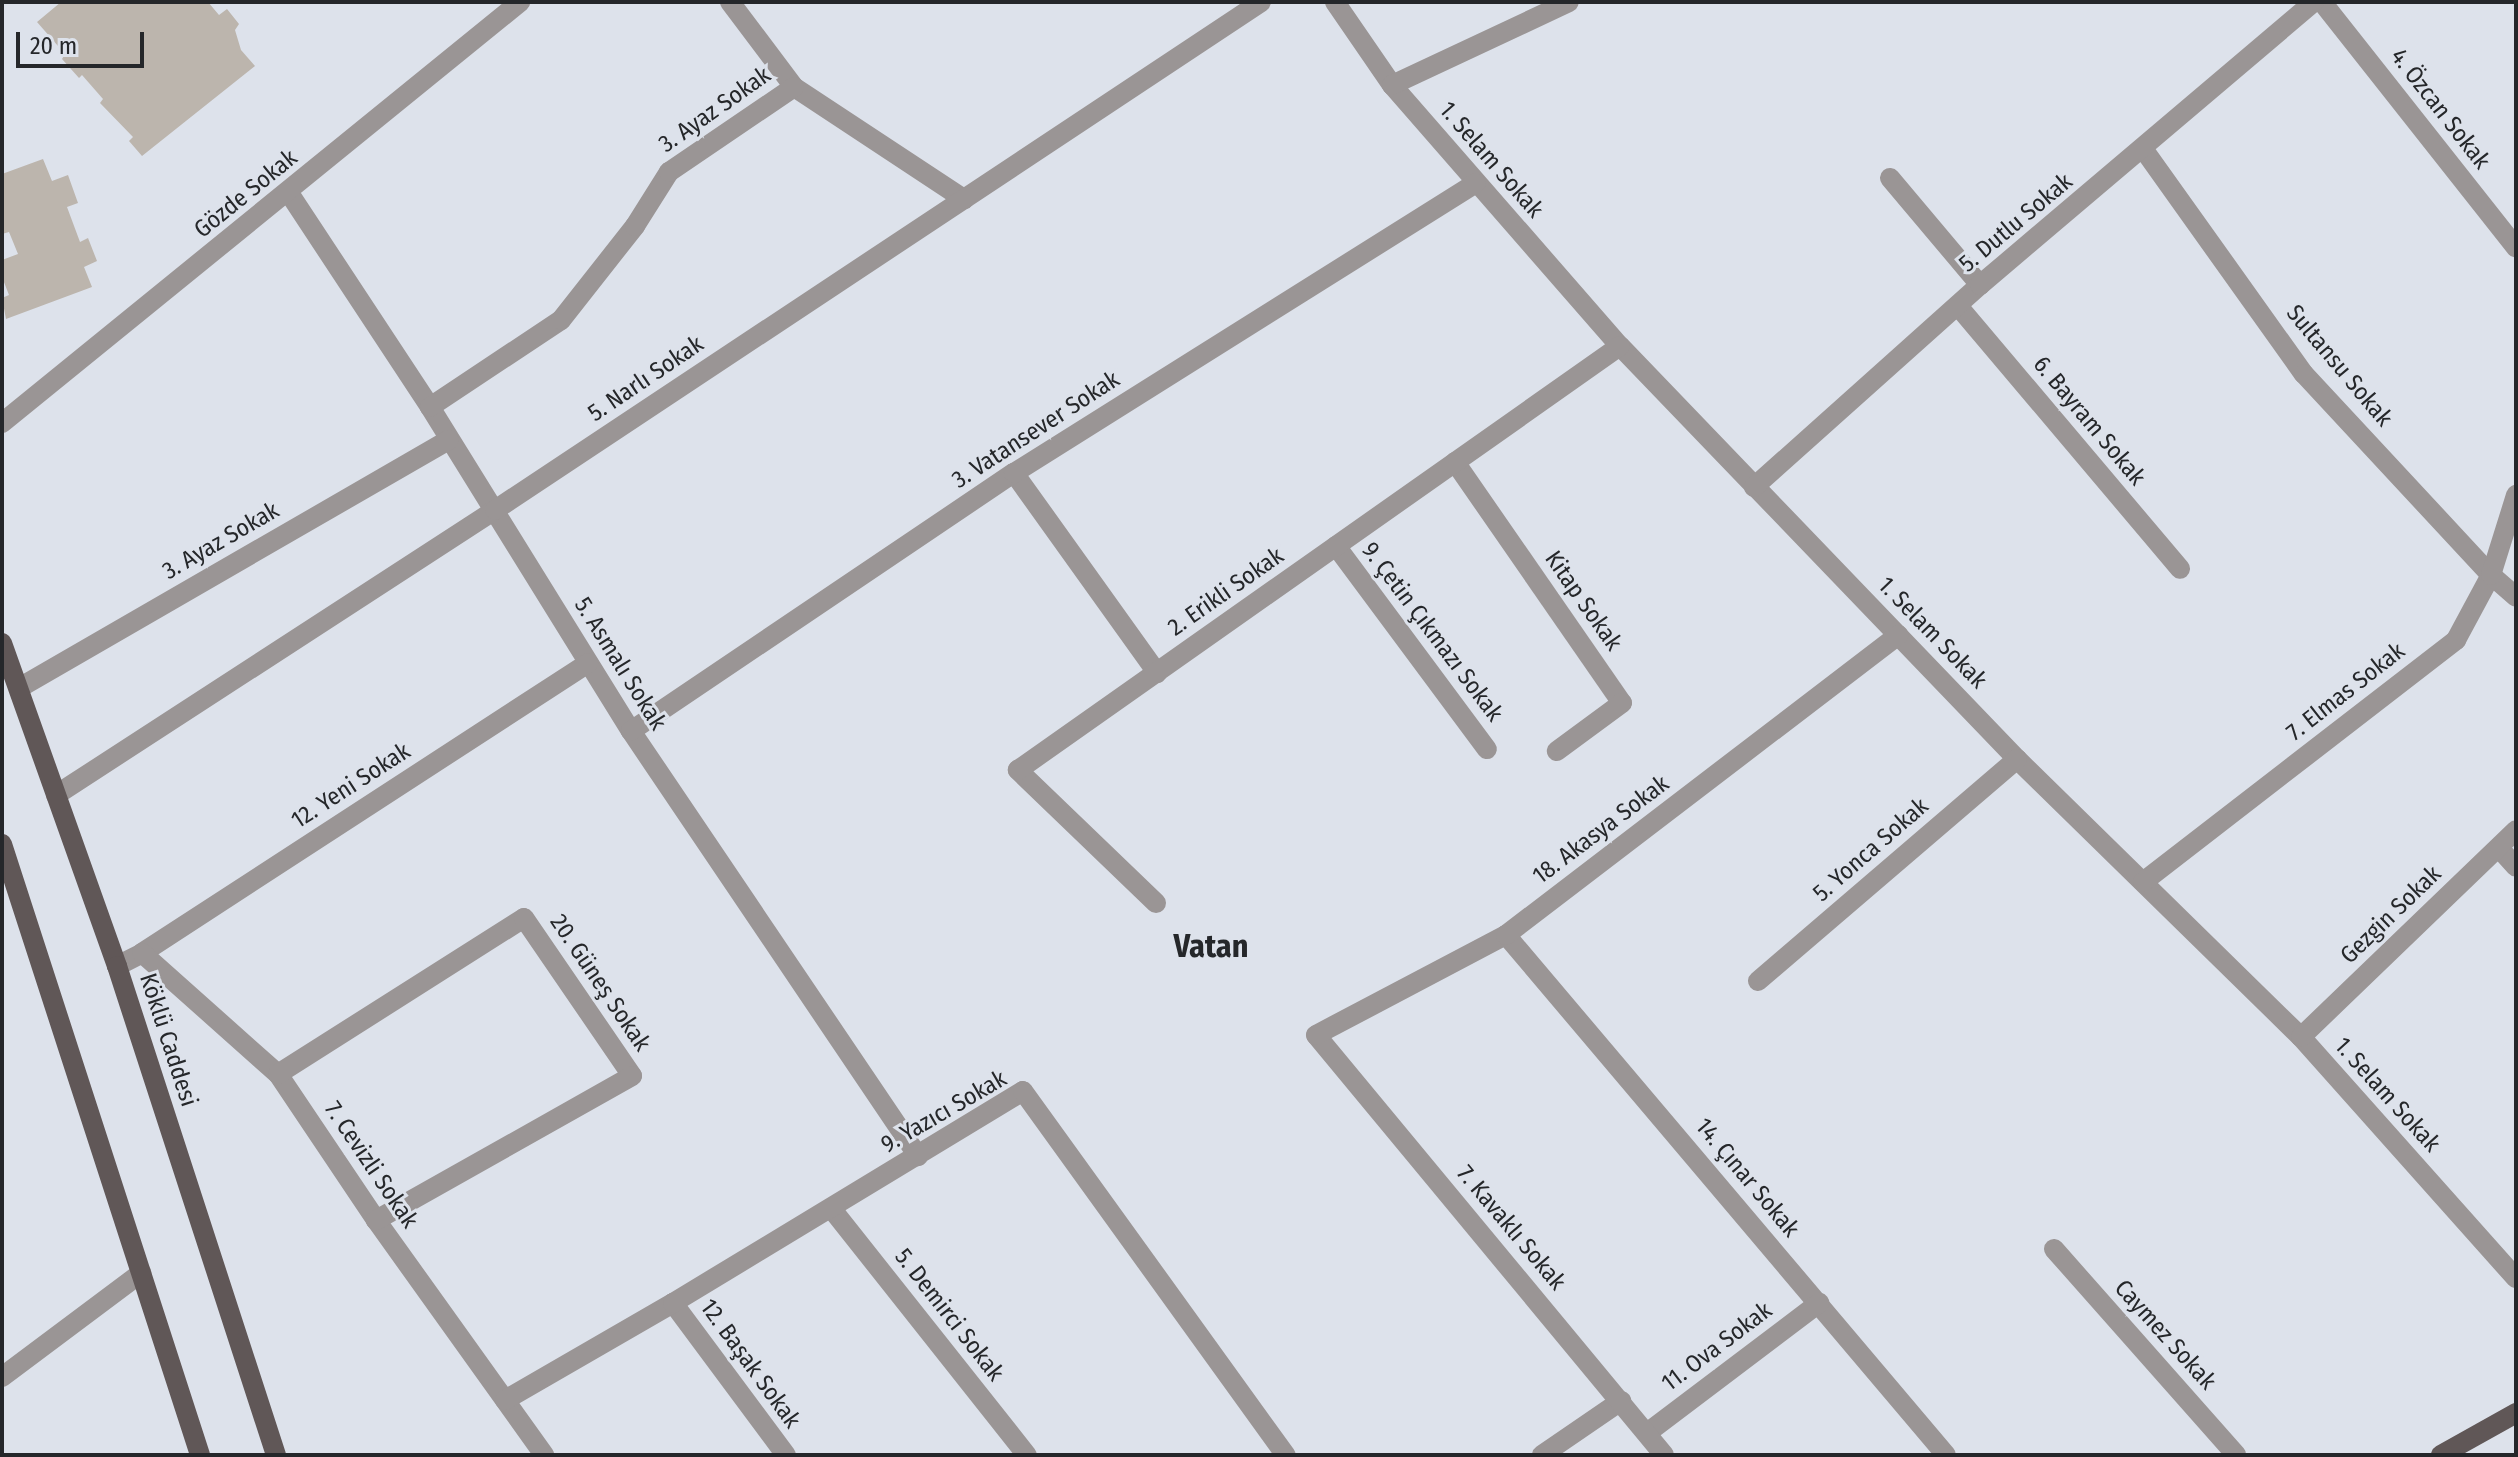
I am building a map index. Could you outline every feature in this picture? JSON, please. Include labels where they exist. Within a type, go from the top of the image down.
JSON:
[{"type":"main road","name":"Köklü Caddesi","points":[[2,643],[117,966],[276,1455]]},
{"type":"main road","points":[[2,844],[200,1455]]},
{"type":"main road","points":[[2441,1455],[2516,1413]]},
{"type":"street","name":"Gözde Sokak","points":[[2,423],[289,193],[520,2]]},
{"type":"street","points":[[730,2],[794,87],[964,199]]},
{"type":"street","name":"5. Narlı Sokak","points":[[56,795],[495,510],[1261,2]]},
{"type":"street","name":"1. Selam Sokak","points":[[1335,2],[1392,85],[1620,346],[2017,759],[2301,1037],[2516,1278]]},
{"type":"street","points":[[1392,85],[1569,2]]},
{"type":"street","name":"5. Dutlu Sokak","points":[[1754,487],[1980,285],[2144,150],[2314,2]]},
{"type":"street","name":"4. Özcan Sokak","points":[[2322,2],[2516,248]]},
{"type":"street","name":"3. Ayaz Sokak","points":[[430,407],[561,320],[635,226],[669,172],[794,87]]},
{"type":"street","name":"Sultansu Sokak","points":[[2144,150],[2304,374],[2491,575],[2516,597]]},
{"type":"street","points":[[1890,178],[1980,285]]},
{"type":"street","name":"3. Vatansever Sokak","points":[[631,731],[1014,473],[1476,183]]},
{"type":"street","name":"5. Asmalı Sokak","points":[[289,193],[430,407],[631,731],[918,1156]]},
{"type":"street","name":"6. Bayram Sokak","points":[[1958,306],[2180,569]]},
{"type":"street","name":"2. Erikli Sokak","points":[[1156,903],[1018,770],[1620,346]]},
{"type":"street","name":"3. Ayaz Sokak","points":[[19,688],[449,440]]},
{"type":"street","name":"Kitap Sokak","points":[[1455,462],[1622,703],[1557,751]]},
{"type":"street","points":[[1014,473],[1157,673]]},
{"type":"street","name":"7. Elmas Sokak","points":[[2143,882],[2456,640],[2491,575],[2516,495]]},
{"type":"street","name":"9. Çetin Çıkmazı Sokak","points":[[1336,546],[1487,749]]},
{"type":"street","name":"18. Akasya Sokak","points":[[1316,1035],[1506,935],[1898,635]]},
{"type":"street","name":"12. Yeni Sokak","points":[[142,953],[588,663]]},
{"type":"street","name":"5. Yonca Sokak","points":[[1758,981],[2017,759]]},
{"type":"street","name":"Gezgin Sokak","points":[[2301,1037],[2516,830]]},
{"type":"street","points":[[2499,848],[2516,867]]},
{"type":"street","name":"20. Güneş Sokak","points":[[278,1074],[524,918],[632,1076],[376,1220]]},
{"type":"street","name":"14. Çınar Sokak","points":[[1506,935],[1946,1455]]},
{"type":"street","points":[[117,966],[142,953]]},
{"type":"street","name":"7. Cevizli Sokak","points":[[142,953],[278,1074],[376,1220],[544,1455]]},
{"type":"street","name":"7. Kavaklı Sokak","points":[[1316,1035],[1664,1455]]},
{"type":"street","name":"9. Yazıcı Sokak","points":[[505,1400],[673,1303],[1023,1091],[1286,1455]]},
{"type":"street","name":"5. Demirci Sokak","points":[[831,1208],[1027,1455]]},
{"type":"street","name":"Caymez Sokak","points":[[2054,1249],[2236,1455]]},
{"type":"street","points":[[2,1377],[141,1273]]},
{"type":"street","name":"12. Başak Sokak","points":[[673,1303],[786,1455]]},
{"type":"street","name":"11. Ova Sokak","points":[[1647,1433],[1819,1303]]},
{"type":"street","points":[[1542,1455],[1621,1401]]},
{"type":"building","points":[[61,2],[208,2],[219,15],[227,9],[239,24],[235,30],[241,50],[255,66],[142,156],[129,141],[133,137],[100,103],[103,99],[82,75],[79,78],[62,59],[65,54],[37,22]]},
{"type":"building","points":[[43,159],[52,181],[68,175],[78,203],[67,207],[80,242],[88,238],[97,261],[84,267],[92,287],[6,319],[2,298],[9,295],[2,277],[2,260],[18,254],[9,232],[2,234],[2,174]]},
{"type":"district","name":"Vatan","points":[[1211,946]]}]
